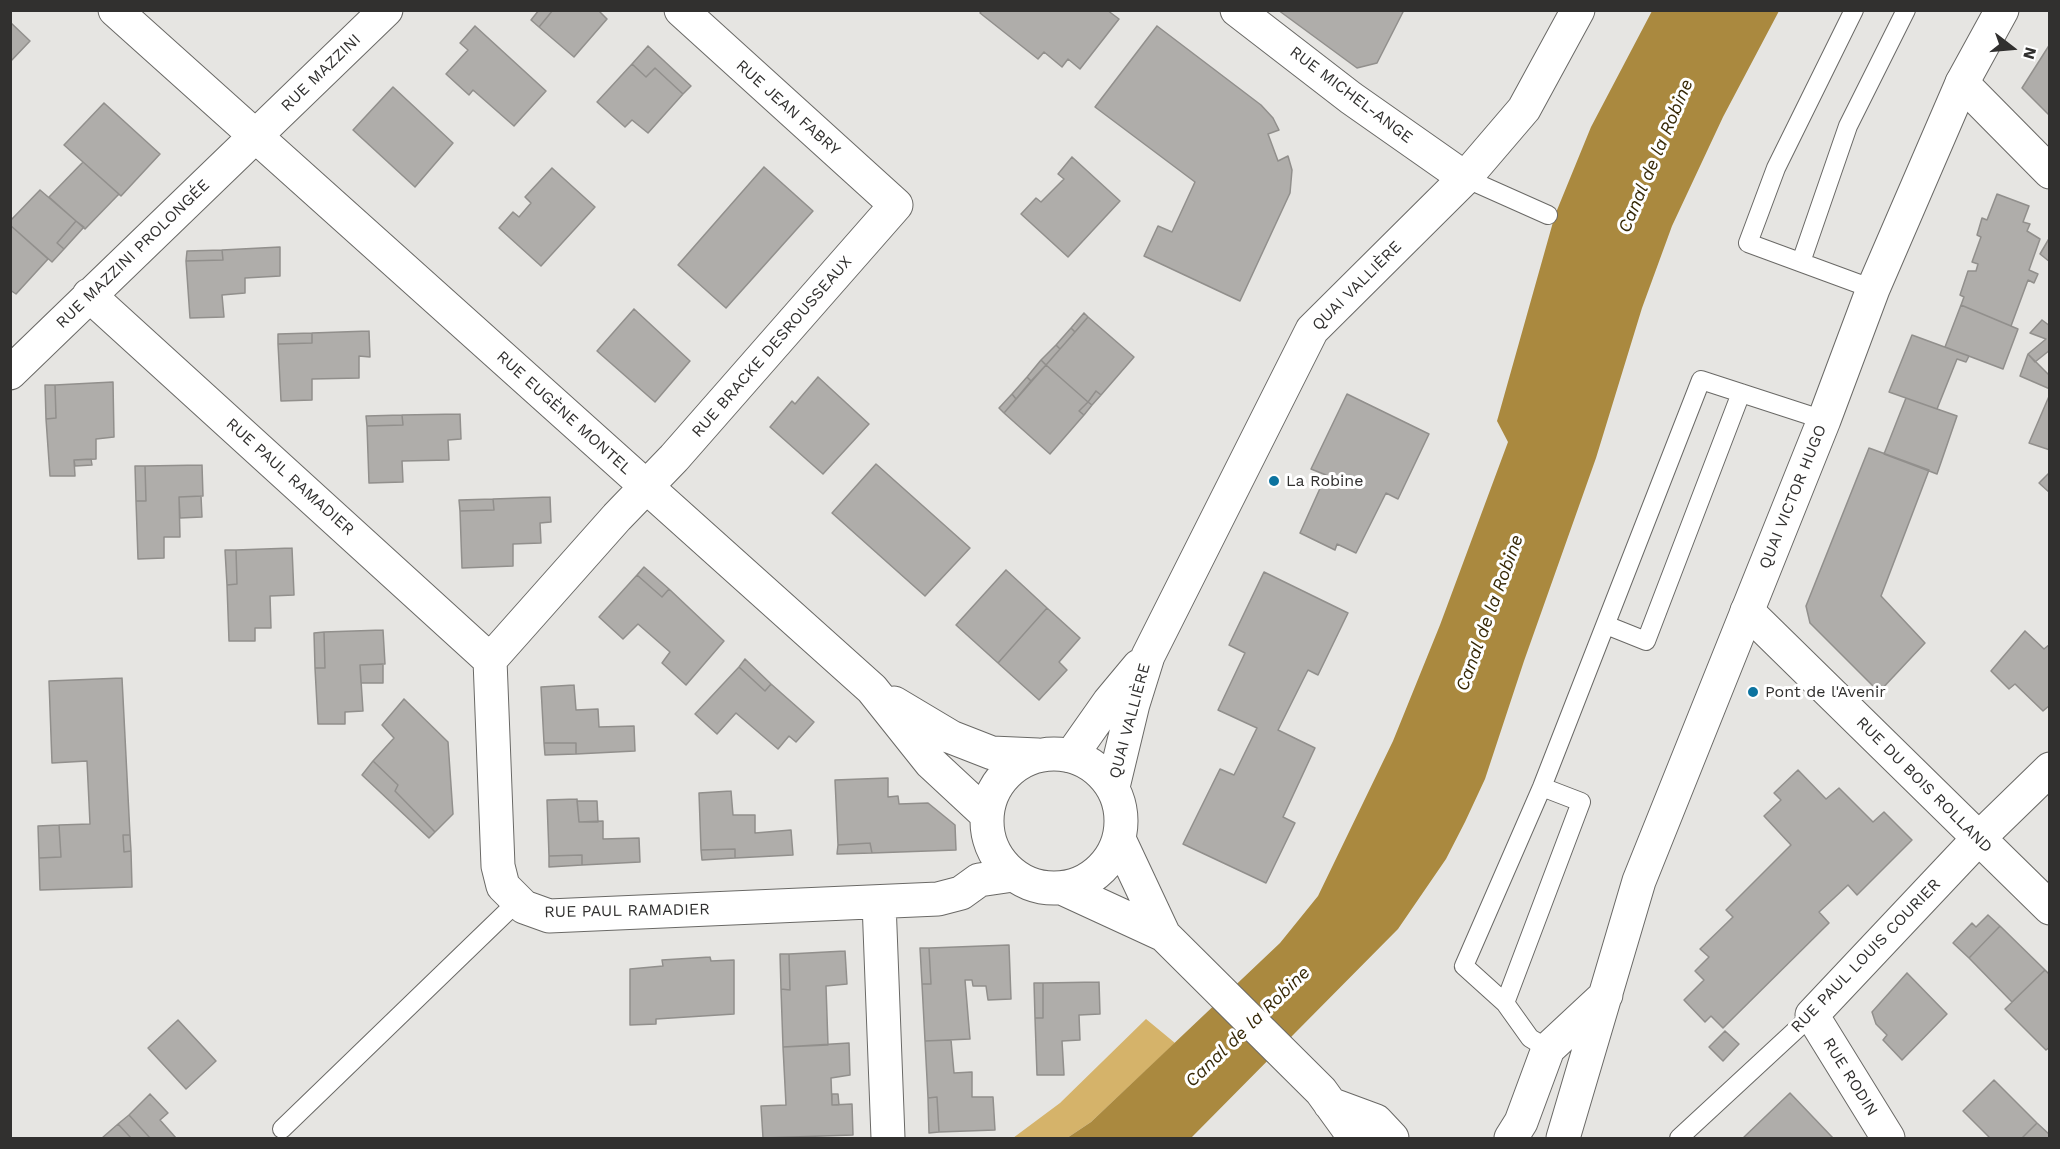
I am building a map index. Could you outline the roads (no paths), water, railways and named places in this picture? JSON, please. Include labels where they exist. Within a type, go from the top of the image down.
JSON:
[{"type":"street","name":"RUE EUGÈNE MONTEL","points":[[115,10],[872,689],[931,763],[987,814]]},
{"type":"street","name":"RUE MAZZINI","points":[[256,136],[386,10]]},
{"type":"street","name":"RUE JEAN FABRY","points":[[681,10],[896,205]]},
{"type":"street","name":"RUE MICHEL-ANGE","points":[[1237,10],[1351,98],[1465,178]]},
{"type":"street","name":"QUAI VALLIÈRE","points":[[1113,787],[1133,704],[1148,656],[1312,330],[1465,178],[1524,109],[1578,10]]},
{"type":"street","name":"QUAI VICTOR HUGO","points":[[1563,1138],[1608,993],[1639,881],[1824,420],[1873,289],[1962,83],[2001,10]]},
{"type":"street","points":[[1962,83],[2049,172]]},
{"type":"street","name":"RUE MAZZINI PROLONGÉE","points":[[10,373],[256,136]]},
{"type":"street","name":"RUE BRACKE DESROUSSEAUX","points":[[646,487],[896,205]]},
{"type":"street","name":"RUE PAUL RAMADIER","points":[[89,295],[490,660]]},
{"type":"street","points":[[517,902],[503,886],[498,866],[490,660],[646,487]]},
{"type":"street","name":"RUE DU BOIS ROLLAND","points":[[1747,611],[2049,908]]},
{"type":"street","name":"QUAI VALLIÈRE","points":[[1071,756],[1108,702],[1148,656]]},
{"type":"street","name":"RUE EUGÈNE MONTEL","points":[[872,689],[961,741],[992,753],[1038,755]]},
{"type":"street","points":[[1038,755],[1071,756],[1094,766],[1113,787],[1121,810],[1119,839],[1114,853],[1095,875],[1082,883],[1062,888],[1036,886],[1013,875],[1000,862],[992,846],[987,814],[991,796],[1001,780],[1018,765],[1038,755]]},
{"type":"street","name":"RUE PAUL LOUIS COURIER","points":[[1812,1015],[1978,839],[2049,769]]},
{"type":"street","points":[[1119,839],[1164,935],[1321,1092],[1355,1138]]},
{"type":"street","name":"RUE PAUL RAMADIER","points":[[517,902],[532,912],[549,916],[879,902],[947,897],[961,893],[979,880],[1013,875]]},
{"type":"street","points":[[1062,888],[1164,935]]},
{"type":"street","points":[[879,902],[888,1138]]},
{"type":"street","name":"QUAI VICTOR HUGO","points":[[1542,1138],[1608,993]]},
{"type":"street","points":[[1511,1138],[1521,1122],[1548,1049],[1608,993]]},
{"type":"street","name":"RUE RODIN","points":[[1812,1015],[1888,1138]]},
{"type":"street","points":[[1321,1092],[1376,1121],[1392,1138]]},
{"type":"lane","points":[[1854,10],[1776,168],[1748,243],[1873,289]]},
{"type":"lane","points":[[1801,262],[1848,126],[1906,10]]},
{"type":"lane","points":[[1465,178],[1548,215]]},
{"type":"lane","points":[[1548,1049],[1530,1038],[1505,1003],[1464,966],[1542,787],[1701,380],[1824,420]]},
{"type":"lane","points":[[1606,625],[1646,641],[1741,393]]},
{"type":"lane","points":[[1505,1003],[1581,802],[1542,787]]},
{"type":"lane","points":[[282,1129],[517,902]]},
{"type":"lane","name":"RUE PAUL LOUIS COURIER","points":[[1679,1138],[1812,1015]]},
{"type":"water","name":"Canal de la Robine","points":[[1652,11],[1779,11],[1723,117],[1672,226],[1642,308],[1596,458],[1485,779],[1446,859],[1398,929],[1191,1138],[1067,1138],[1091,1122],[1280,943],[1318,896],[1393,741],[1440,625],[1508,442],[1497,421],[1555,215],[1591,127]]},
{"type":"place","name":"La Robine","points":[[1274,481]]},
{"type":"place","name":"Pont de l'Avenir","points":[[1753,692]]}]
